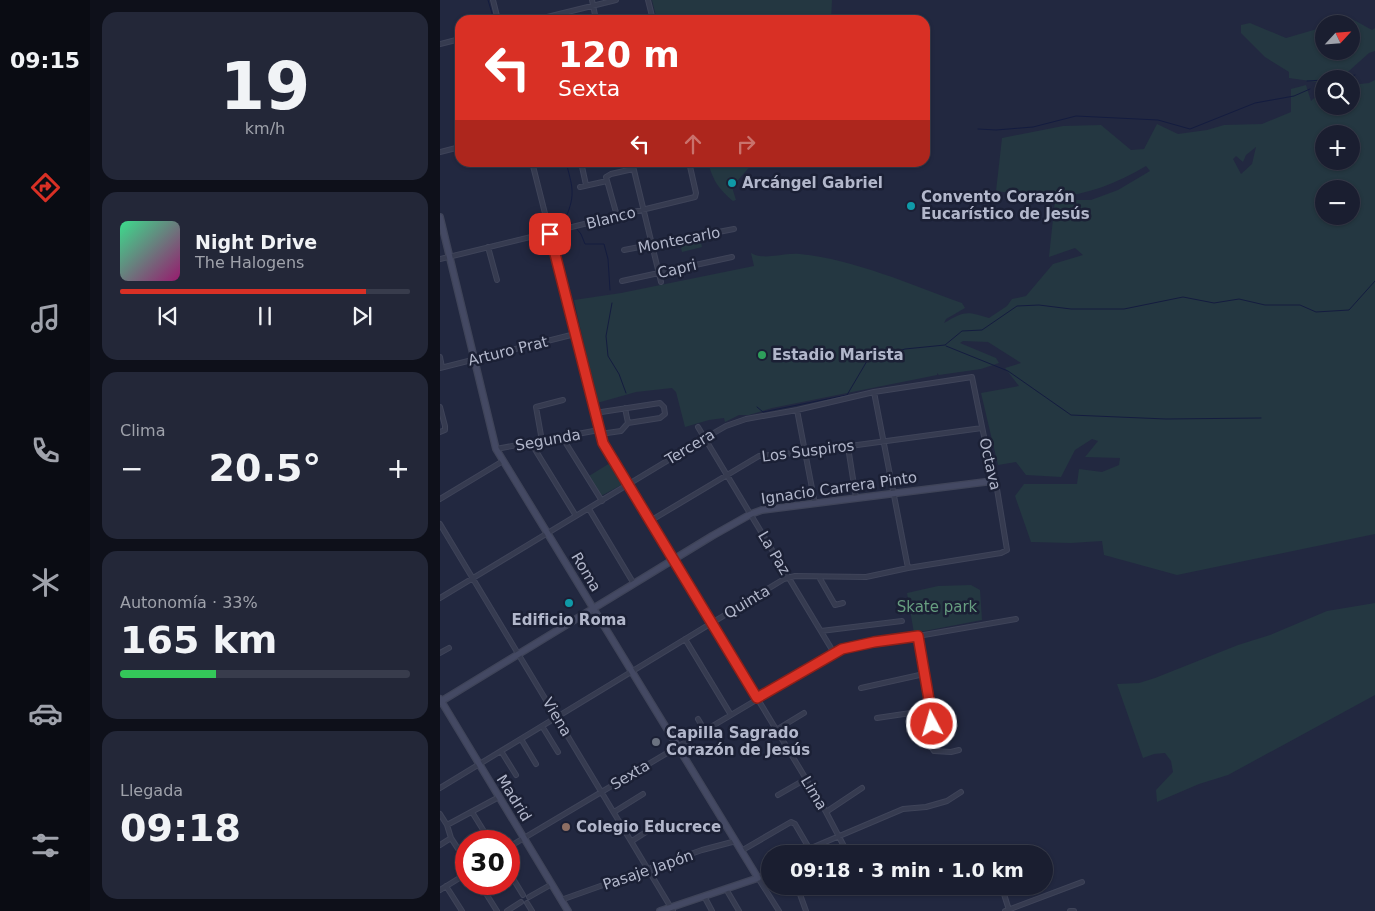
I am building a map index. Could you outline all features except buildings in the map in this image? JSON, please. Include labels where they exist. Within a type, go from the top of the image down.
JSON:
[{"type":"street","points":[[492,0],[496,15]]},
{"type":"street","points":[[592,0],[595,15]]},
{"type":"street","points":[[556,15],[616,0]]},
{"type":"street","points":[[648,0],[652,15]]},
{"type":"street","points":[[440,44],[455,40]]},
{"type":"street","points":[[440,152],[455,148]]},
{"type":"street","name":"Lima","points":[[533,167],[603,443],[826,812],[844,845]]},
{"type":"street","points":[[582,167],[586,185]]},
{"type":"street","name":"Blanco","points":[[440,259],[550,234],[695,197],[696,193],[690,167]]},
{"type":"street","points":[[618,216],[607,176],[633,169],[661,282]]},
{"type":"street","points":[[580,187],[607,181]]},
{"type":"street","name":"Roma","points":[[440,217],[496,449],[779,911]]},
{"type":"street","name":"Montecarlo","points":[[624,250],[734,229]]},
{"type":"street","points":[[488,247],[496,280]]},
{"type":"street","name":"Capri","points":[[622,281],[732,257]]},
{"type":"street","name":"Arturo Prat","points":[[441,367],[575,334]]},
{"type":"street","points":[[440,357],[441,367]]},
{"type":"street","name":"Tercera","points":[[440,598],[705,438],[735,422],[874,392],[972,377]]},
{"type":"street","name":"Octava","points":[[972,377],[1007,550]]},
{"type":"street","points":[[874,392],[908,568]]},
{"type":"street","points":[[542,440],[536,407],[562,400]]},
{"type":"street","name":"Segunda","points":[[496,449],[562,437],[621,431],[628,423],[660,418],[665,411],[660,403],[625,408]]},
{"type":"street","points":[[440,407],[445,430],[440,432]]},
{"type":"street","points":[[595,413],[625,408],[628,423]]},
{"type":"street","points":[[797,410],[815,504]]},
{"type":"street","name":"La Paz","points":[[698,427],[834,654]]},
{"type":"street","name":"Los Suspiros","points":[[650,522],[759,456],[806,452],[982,428]]},
{"type":"street","points":[[562,437],[602,501]]},
{"type":"street","points":[[531,442],[576,516]]},
{"type":"street","points":[[848,446],[856,498]]},
{"type":"street","name":"Segunda","points":[[440,500],[503,461]]},
{"type":"street","name":"Ignacio Carrera Pinto","points":[[440,700],[519,655],[593,608],[751,514],[762,510],[993,481]]},
{"type":"street","points":[[589,509],[634,584]]},
{"type":"street","name":"Viena","points":[[440,524],[672,909]]},
{"type":"street","name":"Quinta","points":[[440,788],[789,578],[866,576],[1001,553],[1007,550]]},
{"type":"street","points":[[819,577],[835,605],[843,603]]},
{"type":"street","name":"Sexta","points":[[520,841],[842,649],[1016,619]]},
{"type":"street","points":[[821,631],[902,621]]},
{"type":"street","points":[[918,636],[931,710],[932,724],[927,740],[932,749],[940,752],[959,750]]},
{"type":"street","points":[[685,639],[731,715]]},
{"type":"street","points":[[440,653],[449,648]]},
{"type":"street","points":[[861,688],[924,674]]},
{"type":"street","name":"Madrid","points":[[440,700],[568,911]]},
{"type":"street","points":[[878,718],[931,710]]},
{"type":"street","points":[[776,730],[804,712]]},
{"type":"street","points":[[698,719],[705,731]]},
{"type":"street","points":[[542,726],[558,752]]},
{"type":"street","points":[[521,739],[536,764]]},
{"type":"street","points":[[501,751],[516,775]]},
{"type":"street","points":[[778,795],[806,779]]},
{"type":"street","points":[[826,812],[862,788]]},
{"type":"street","points":[[817,845],[902,809],[926,807],[947,801],[961,792]]},
{"type":"street","points":[[614,812],[643,794]]},
{"type":"street","points":[[447,825],[498,797]]},
{"type":"street","points":[[472,812],[483,830]]},
{"type":"street","points":[[440,814],[455,844]]},
{"type":"street","points":[[742,851],[788,823],[793,822],[807,845]]},
{"type":"street","points":[[632,841],[660,823]]},
{"type":"street","points":[[440,845],[451,838]]},
{"type":"street","name":"Pasaje Japón","points":[[561,900],[702,850],[736,841]]},
{"type":"street","points":[[660,911],[672,909],[761,876]]},
{"type":"street","points":[[440,890],[455,881]]},
{"type":"street","points":[[1004,895],[1007,910],[1082,882]]},
{"type":"street","points":[[529,897],[552,884]]},
{"type":"street","points":[[446,886],[462,911]]},
{"type":"street","points":[[726,889],[739,911]]},
{"type":"street","points":[[520,890],[523,895]]},
{"type":"street","points":[[487,895],[497,911]]},
{"type":"street","points":[[800,895],[806,911]]},
{"type":"street","points":[[704,896],[712,911]]},
{"type":"street","points":[[507,911],[521,902]]},
{"type":"street","points":[[527,903],[532,911]]},
{"type":"green space","points":[[652,0],[832,0],[831,15],[656,15]]},
{"type":"green space","points":[[1250,23],[1286,38],[1315,30],[1315,60],[1360,60],[1360,23],[1372,30],[1375,28],[1375,51],[1369,53],[1350,70],[1315,70],[1315,82],[1289,78],[1289,72],[1265,57],[1241,33],[1241,25]]},
{"type":"green space","points":[[1375,80],[1375,534],[1177,575],[1104,555],[1102,541],[1071,543],[1031,542],[1015,496],[1024,484],[1077,484],[1079,469],[1102,472],[1119,465],[1120,458],[1085,457],[1098,441],[1092,439],[1075,450],[1061,477],[1026,475],[1016,462],[998,465],[981,393],[1019,386],[1005,368],[1021,363],[988,342],[963,341],[960,343],[996,358],[999,363],[981,369],[939,375],[937,373],[937,375],[772,408],[749,415],[739,415],[725,422],[724,418],[685,427],[676,392],[672,388],[636,392],[597,403],[574,300],[621,293],[754,266],[751,253],[762,256],[800,254],[862,267],[962,303],[965,308],[946,319],[944,323],[966,313],[989,318],[1007,306],[1012,299],[1026,296],[1053,264],[1083,255],[1075,248],[1049,257],[1055,200],[1091,200],[1118,190],[1150,171],[1146,166],[1102,187],[1067,196],[1025,196],[996,191],[1002,138],[1063,126],[1101,125],[1131,150],[1144,149],[1157,124],[1178,134],[1207,130],[1224,125],[1262,124],[1291,112],[1291,89],[1306,85],[1311,101],[1315,97],[1315,115],[1360,115],[1360,84]],"holes":[[[1256,147],[1252,164],[1241,174],[1233,159],[1236,156],[1243,162],[1246,155]]]},
{"type":"green space","points":[[710,167],[750,167],[732,187],[736,200],[733,201],[715,180]]},
{"type":"green space","points":[[699,234],[702,247],[682,252],[679,239]]},
{"type":"green space","points":[[610,463],[623,484],[601,496],[589,476]]},
{"type":"green space","name":"Skate park","points":[[971,585],[980,590],[982,620],[914,633],[907,593],[938,586]]},
{"type":"green space","points":[[1375,603],[1375,695],[1228,775],[1199,784],[1157,802],[1156,790],[1173,772],[1171,761],[1165,753],[1143,758],[1117,684],[1139,683],[1155,678],[1238,645],[1270,635],[1327,611]]},
{"type":"waterway","points":[[488,0],[492,15]]},
{"type":"waterway","points":[[1307,81],[1315,81]]},
{"type":"waterway","points":[[978,129],[996,130],[1033,127],[1076,116],[1158,120],[1190,129],[1255,103],[1294,96],[1310,89]]},
{"type":"waterway","points":[[567,167],[572,196],[566,217],[573,225]]},
{"type":"waterway","points":[[576,228],[585,244],[604,244],[608,259],[610,290]]},
{"type":"waterway","points":[[757,407],[763,412],[847,395],[867,361],[905,349],[945,345],[962,331],[982,330],[1017,306],[1039,305],[1071,309],[1124,309],[1183,297],[1214,303],[1239,299],[1265,305],[1300,305],[1316,312],[1349,310],[1375,281]]},
{"type":"waterway","points":[[612,303],[606,336],[608,356],[619,374],[626,393]]},
{"type":"waterway","points":[[946,346],[1008,371],[1071,415],[1166,419],[1261,418]]},
{"type":"place","name":"Arcángel Gabriel","points":[[732,183]]},
{"type":"place","name":"Convento Corazón Eucarístico de Jesús","points":[[911,206]]},
{"type":"place","name":"Estadio Marista","points":[[762,355]]},
{"type":"place","name":"Edificio Roma","points":[[569,603]]},
{"type":"place","name":"Capilla Sagrado Corazón de Jesús","points":[[656,742]]},
{"type":"place","name":"Colegio Educrece","points":[[566,827]]},
{"type":"route","points":[[550,234],[603,443],[757,698],[842,649],[874,642],[918,636],[932,724]]}]
